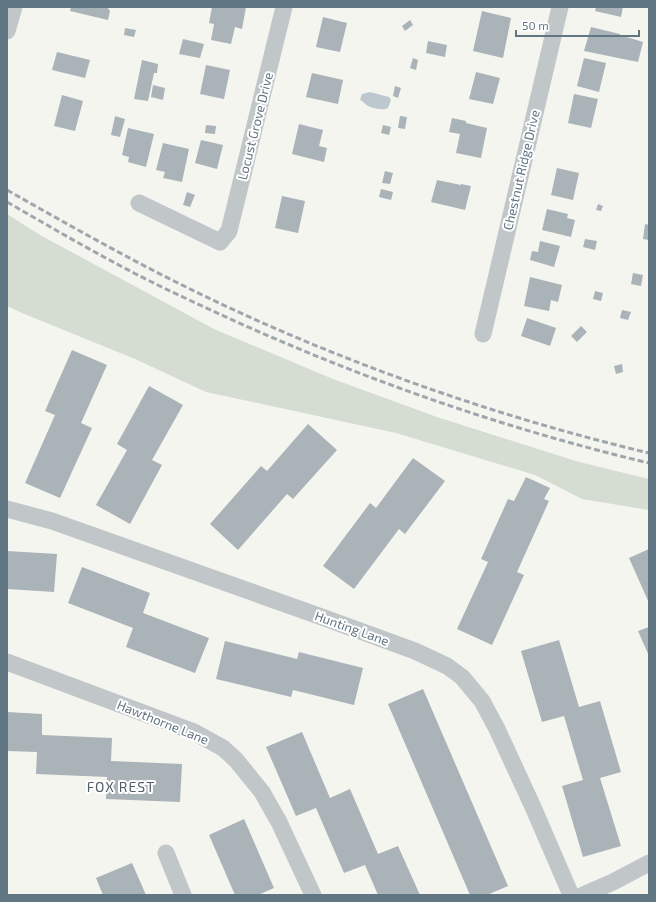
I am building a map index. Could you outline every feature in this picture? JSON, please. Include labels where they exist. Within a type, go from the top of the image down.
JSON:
[{"type":"street","points":[[7,31],[14,7]]},
{"type":"street","name":"Locust Grove Drive","points":[[139,203],[220,242],[229,231],[284,7]]},
{"type":"street","name":"Chestnut Ridge Drive","points":[[483,334],[560,7]]},
{"type":"street","name":"Hunting Lane","points":[[7,509],[52,521],[319,616],[415,652],[447,666],[462,677],[482,701],[533,808],[571,895]]},
{"type":"street","name":"Hawthorne Lane","points":[[7,662],[194,732],[223,748],[245,769],[262,792],[279,822],[313,895]]},
{"type":"street","points":[[166,853],[184,895]]},
{"type":"street","points":[[583,895],[649,863]]},
{"type":"shaded area","points":[[370,92],[389,97],[391,100],[388,108],[373,108],[360,100],[362,94]]},
{"type":"shaded area","points":[[7,214],[40,235],[214,329],[333,379],[437,417],[579,462],[649,479],[649,510],[582,499],[535,475],[396,433],[206,392],[135,359],[22,313],[7,306]]},
{"type":"building","points":[[71,7],[107,7],[110,11],[108,20],[70,11]]},
{"type":"building","points":[[212,7],[246,7],[242,29],[235,27],[231,44],[211,40],[214,24],[209,23]]},
{"type":"building","points":[[596,7],[623,7],[621,17],[595,11]]},
{"type":"building","points":[[482,11],[511,18],[503,58],[473,51]]},
{"type":"building","points":[[323,17],[347,23],[340,52],[316,47]]},
{"type":"building","points":[[410,20],[413,25],[405,31],[402,26]]},
{"type":"building","points":[[591,27],[620,34],[643,42],[638,62],[584,51]]},
{"type":"building","points":[[125,28],[136,30],[134,37],[124,35]]},
{"type":"building","points":[[183,39],[204,44],[200,58],[179,54]]},
{"type":"building","points":[[428,41],[447,45],[445,57],[426,53]]},
{"type":"building","points":[[57,52],[90,60],[85,78],[52,70]]},
{"type":"building","points":[[413,58],[418,60],[416,70],[410,68]]},
{"type":"building","points":[[584,58],[606,63],[599,92],[577,86]]},
{"type":"building","points":[[142,60],[158,64],[157,73],[154,73],[148,101],[134,99]]},
{"type":"building","points":[[206,65],[230,70],[224,99],[200,94]]},
{"type":"building","points":[[476,72],[500,78],[493,104],[469,99]]},
{"type":"building","points":[[312,73],[343,80],[338,104],[306,97]]},
{"type":"building","points":[[153,85],[165,88],[163,100],[151,97]]},
{"type":"building","points":[[395,86],[401,88],[398,98],[393,96]]},
{"type":"building","points":[[574,94],[598,99],[591,128],[568,123]]},
{"type":"building","points":[[62,95],[83,101],[75,131],[54,126]]},
{"type":"building","points":[[115,116],[125,119],[120,137],[111,135]]},
{"type":"building","points":[[400,116],[407,117],[405,129],[398,128]]},
{"type":"building","points":[[452,118],[487,128],[481,158],[456,153],[460,134],[449,132]]},
{"type":"building","points":[[299,124],[323,130],[319,146],[327,148],[324,162],[292,154]]},
{"type":"building","points":[[206,125],[216,126],[215,134],[205,133]]},
{"type":"building","points":[[383,125],[391,127],[389,135],[381,133]]},
{"type":"building","points":[[128,128],[154,134],[146,167],[128,162],[129,157],[122,155]]},
{"type":"building","points":[[201,140],[223,145],[217,169],[195,163]]},
{"type":"building","points":[[163,143],[189,149],[182,182],[163,178],[165,172],[156,170]]},
{"type":"building","points":[[557,168],[579,173],[573,200],[551,195]]},
{"type":"building","points":[[385,171],[393,173],[390,184],[382,183]]},
{"type":"building","points":[[437,180],[471,186],[465,210],[431,202]]},
{"type":"building","points":[[381,189],[393,192],[391,200],[379,197]]},
{"type":"building","points":[[187,192],[195,195],[190,207],[183,205]]},
{"type":"building","points":[[282,196],[305,201],[298,233],[275,228]]},
{"type":"building","points":[[598,204],[603,206],[601,211],[596,210]]},
{"type":"building","points":[[547,209],[568,214],[567,218],[575,220],[571,237],[542,230]]},
{"type":"building","points":[[645,224],[649,225],[649,240],[643,239]]},
{"type":"building","points":[[585,239],[597,241],[595,250],[583,247]]},
{"type":"building","points":[[540,241],[560,246],[554,267],[530,260],[532,251],[538,252]]},
{"type":"building","points":[[633,273],[643,275],[641,286],[631,284]]},
{"type":"building","points":[[530,277],[562,285],[558,302],[551,300],[549,311],[524,306]]},
{"type":"building","points":[[595,291],[603,293],[601,301],[593,299]]},
{"type":"building","points":[[622,310],[631,312],[628,320],[620,318]]},
{"type":"building","points":[[527,318],[556,328],[550,346],[521,336]]},
{"type":"building","points":[[581,326],[587,332],[577,342],[571,336]]},
{"type":"building","points":[[72,350],[107,365],[81,423],[92,428],[60,498],[25,483],[55,415],[45,411]]},
{"type":"building","points":[[622,364],[623,372],[616,374],[614,366]]},
{"type":"building","points":[[149,386],[183,405],[152,460],[162,465],[130,524],[96,505],[127,450],[117,444]]},
{"type":"building","points":[[308,424],[337,450],[293,499],[287,494],[238,550],[210,524],[261,466],[267,471]]},
{"type":"building","points":[[413,458],[445,481],[405,534],[399,529],[354,589],[323,566],[370,503],[376,508]]},
{"type":"building","points":[[526,477],[550,488],[544,499],[549,501],[517,572],[524,575],[492,645],[457,629],[488,562],[481,559],[508,499],[514,501]]},
{"type":"building","points":[[649,549],[649,603],[629,558]]},
{"type":"building","points":[[7,551],[57,554],[54,592],[7,589]]},
{"type":"building","points":[[82,567],[150,593],[143,613],[209,638],[195,673],[126,647],[133,628],[68,603]]},
{"type":"building","points":[[649,627],[649,656],[638,631]]},
{"type":"building","points":[[559,640],[579,707],[600,701],[621,772],[600,778],[621,846],[583,857],[562,786],[583,780],[564,716],[542,722],[521,651]]},
{"type":"building","points":[[225,641],[297,659],[299,652],[363,668],[354,705],[293,690],[291,697],[216,679]]},
{"type":"building","points":[[423,689],[508,886],[487,895],[470,895],[388,704]]},
{"type":"building","points":[[7,712],[42,714],[42,735],[112,738],[111,761],[182,764],[180,802],[106,799],[107,777],[36,774],[37,752],[7,751]]},
{"type":"building","points":[[302,732],[330,798],[350,789],[378,854],[398,846],[420,895],[378,895],[365,865],[344,873],[316,808],[296,816],[266,747]]},
{"type":"building","points":[[244,819],[274,888],[258,895],[235,895],[209,835]]},
{"type":"building","points":[[132,863],[146,895],[103,895],[96,878]]},
{"type":"railway","points":[[7,190],[165,277],[299,339],[414,383],[531,422],[649,453]]},
{"type":"railway","points":[[7,202],[140,276],[241,324],[298,348],[413,393],[471,413],[589,448],[649,463]]},
{"type":"district","name":"FOX REST","points":[[121,787]]}]
